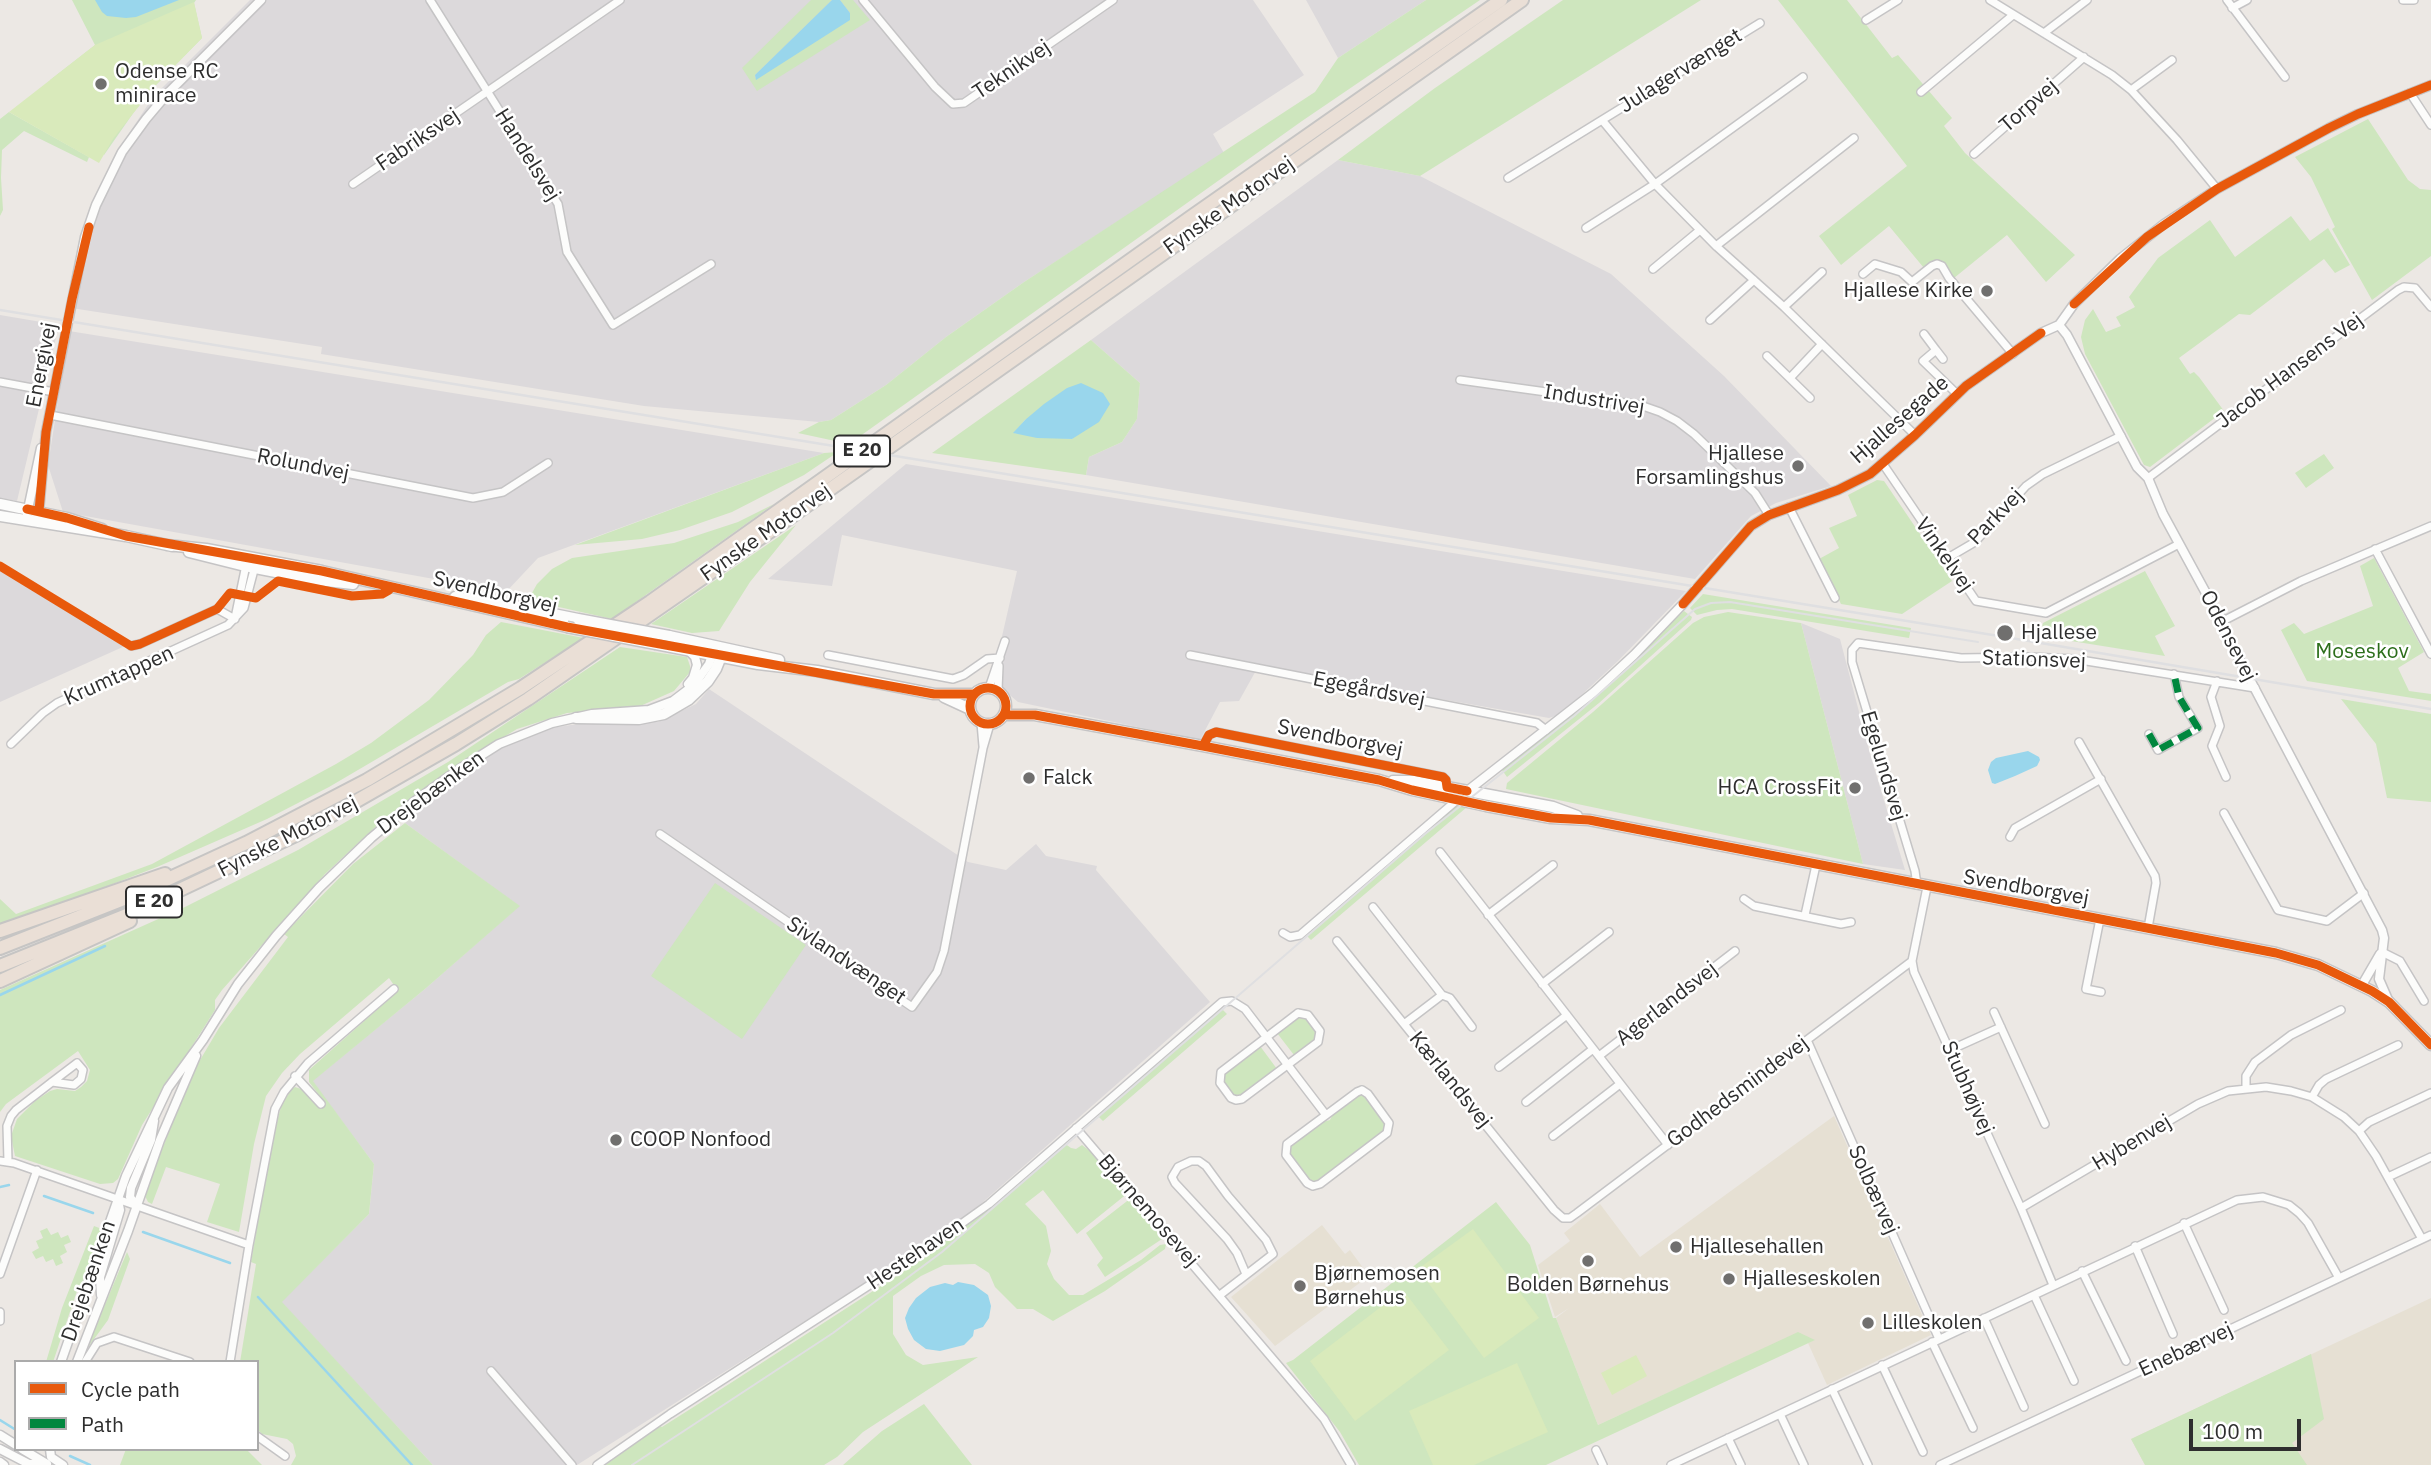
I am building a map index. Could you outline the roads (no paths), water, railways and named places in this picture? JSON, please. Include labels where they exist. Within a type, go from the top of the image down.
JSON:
[{"type":"highway","name":"Fynske Motorvej","points":[[0,948],[129,897],[246,843],[367,780],[464,723],[585,646],[1501,0]]},
{"type":"highway","name":"Fynske Motorvej","points":[[0,966],[129,914],[304,831],[456,744],[527,699],[785,521],[1522,0]]},
{"type":"highway","points":[[0,981],[242,868],[304,831]]},
{"type":"highway","points":[[0,931],[145,879],[199,865]]},
{"type":"main road","name":"Svendborgvej","points":[[0,504],[27,515],[251,563],[322,571],[567,627],[688,650],[720,652]]},
{"type":"main road","points":[[0,510],[27,515]]},
{"type":"main road","name":"Svendborgvej","points":[[0,516],[27,515],[39,511],[126,536]]},
{"type":"main road","name":"Svendborgvej","points":[[420,593],[474,598],[669,636],[720,652],[934,694],[974,694]]},
{"type":"main road","points":[[576,718],[639,719],[664,714],[698,691],[713,673],[720,652]]},
{"type":"main road","points":[[982,689],[993,689],[1006,703],[1004,715],[997,722],[986,723],[972,714],[970,709],[974,694],[982,689]]},
{"type":"main road","name":"Svendborgvej","points":[[934,694],[970,709]]},
{"type":"main road","name":"Svendborgvej","points":[[1006,703],[1035,715]]},
{"type":"main road","name":"Svendborgvej","points":[[1004,715],[1035,715],[1203,746],[1379,780],[1457,800],[1551,818],[1589,820],[2298,958],[2362,985],[2389,1002],[2431,1045]]},
{"type":"main road","name":"Svendborgvej","points":[[1379,780],[1447,787],[1553,807],[1589,820]]},
{"type":"street","name":"Energivej","points":[[27,515],[85,237],[108,179],[122,152],[168,93],[261,0]]},
{"type":"street","name":"Handelsvej","points":[[430,0],[558,204],[567,252],[613,325],[711,264]]},
{"type":"street","name":"Fabriksvej","points":[[353,184],[620,0]]},
{"type":"street","name":"Teknikvej","points":[[863,0],[935,87],[953,104],[964,103],[1113,0]]},
{"type":"street","points":[[1866,20],[1898,0]]},
{"type":"street","points":[[1990,0],[2131,90],[2217,189]]},
{"type":"street","points":[[2044,33],[2087,0]]},
{"type":"street","points":[[2227,0],[2286,77]]},
{"type":"street","points":[[2232,8],[2247,0]]},
{"type":"street","points":[[2403,0],[2414,0]]},
{"type":"street","points":[[1921,92],[2013,15]]},
{"type":"street","name":"Julagervænget","points":[[1508,178],[1760,23]]},
{"type":"street","name":"Torpvej","points":[[1974,154],[2084,58]]},
{"type":"street","points":[[2131,90],[2172,60]]},
{"type":"street","points":[[1586,228],[1655,184],[1803,77]]},
{"type":"street","name":"Hjallesegade","points":[[1457,800],[1594,692],[1683,604],[1751,526],[1769,515],[1860,480],[1915,435],[1957,394],[2041,333],[2059,324],[2074,304],[2120,259],[2164,224],[2217,189],[2338,123],[2431,85]]},
{"type":"street","points":[[2410,93],[2431,125]]},
{"type":"street","name":"Julagervænget","points":[[1602,120],[1655,184],[1700,230],[1784,307],[1915,435]]},
{"type":"street","points":[[1716,246],[1854,138]]},
{"type":"street","points":[[1653,269],[1700,230]]},
{"type":"street","points":[[1863,274],[1874,264],[1901,272],[1912,282],[1932,266],[1942,266],[2013,354]]},
{"type":"street","points":[[1784,307],[1822,272]]},
{"type":"street","points":[[1710,320],[1754,280]]},
{"type":"street","name":"Jacob Hansens Vej","points":[[2148,478],[2398,290],[2404,287],[2415,288],[2431,307]]},
{"type":"street","name":"Odensevej","points":[[2059,324],[2137,467],[2148,478],[2163,514],[2223,621],[2226,634],[2364,893],[2382,930],[2384,939],[2379,979],[2389,1002]]},
{"type":"street","points":[[1924,334],[1943,359]]},
{"type":"street","points":[[1790,378],[1822,344]]},
{"type":"street","points":[[1936,350],[1923,361],[1957,394]]},
{"type":"street","points":[[1767,356],[1810,398]]},
{"type":"street","name":"Industrivej","points":[[1460,380],[1640,405],[1660,412],[1694,434],[1755,493],[1769,515]]},
{"type":"street","name":"Energivej","points":[[0,382],[54,392]]},
{"type":"street","name":"Rolundvej","points":[[50,415],[473,498],[503,492],[548,463]]},
{"type":"street","name":"Energivej","points":[[39,511],[46,432]]},
{"type":"street","name":"Parkvej","points":[[1946,559],[1975,542],[2025,486],[2043,474],[2121,436]]},
{"type":"street","name":"Vinkelvej","points":[[1882,464],[1976,601],[2046,613],[2179,544]]},
{"type":"street","points":[[1789,507],[1835,598]]},
{"type":"street","points":[[2223,621],[2301,581],[2431,526]]},
{"type":"street","points":[[2375,549],[2431,654]]},
{"type":"street","points":[[235,619],[251,563]]},
{"type":"street","name":"Krumtappen","points":[[11,744],[57,703],[221,629],[235,619],[217,609],[141,644],[131,646]]},
{"type":"street","points":[[993,689],[1005,641]]},
{"type":"street","name":"Stationsvej","points":[[1854,647],[1861,642],[1961,658],[2074,659],[2255,688]]},
{"type":"street","name":"Egelundsvej","points":[[1854,647],[1852,662],[1915,871],[1922,886]]},
{"type":"street","points":[[657,708],[685,688],[693,678],[696,660],[688,650]]},
{"type":"street","name":"Drejebænken","points":[[62,1360],[73,1339],[71,1331],[118,1200],[168,1088],[203,1040],[238,984],[319,888],[371,838],[415,801],[499,744],[541,726],[592,714],[657,708],[686,693],[720,652]]},
{"type":"street","points":[[828,655],[953,679],[964,675],[987,659],[1000,658]]},
{"type":"street","name":"Egegårdsvej","points":[[1190,655],[1537,723],[1546,730]]},
{"type":"street","points":[[2149,734],[2158,750],[2199,728],[2179,697],[2174,674]]},
{"type":"street","points":[[2217,681],[2211,697],[2220,726],[2212,746],[2227,777]]},
{"type":"street","name":"Sivlandvænget","points":[[660,834],[912,1007],[937,972],[944,951],[986,723]]},
{"type":"street","name":"Svendborgvej","points":[[1203,746],[1209,735],[1216,732],[1443,777],[1447,787]]},
{"type":"street","points":[[2079,742],[2155,876],[2148,928]]},
{"type":"street","points":[[2010,837],[2015,828],[2101,779]]},
{"type":"street","points":[[1283,933],[1290,937],[1300,934],[1457,800]]},
{"type":"street","points":[[2224,813],[2278,910],[2327,921],[2364,893]]},
{"type":"street","points":[[2229,823],[2239,817]]},
{"type":"street","points":[[1440,852],[1668,1145]]},
{"type":"street","points":[[1488,915],[1553,865]]},
{"type":"street","points":[[1805,915],[1816,865]]},
{"type":"street","points":[[1912,961],[1922,886]]},
{"type":"street","points":[[1744,899],[1754,906],[1841,924],[1852,922]]},
{"type":"street","points":[[1373,907],[1472,1027]]},
{"type":"street","name":"Svendborgvej","points":[[2100,919],[2086,989],[2101,992]]},
{"type":"street","points":[[1542,984],[1609,932]]},
{"type":"street","name":"Kærlandsvej","points":[[1337,941],[1563,1218]]},
{"type":"street","name":"Agerlandsvej","points":[[1599,1056],[1735,951]]},
{"type":"street","points":[[2362,985],[2382,952],[2400,961],[2424,1001]]},
{"type":"street","name":"Godhedsmindevej","points":[[1563,1218],[1577,1213],[1912,961]]},
{"type":"street","name":"Stubhøjvej","points":[[1912,961],[1914,972],[2053,1285]]},
{"type":"street","points":[[230,1360],[275,1109],[295,1076],[394,989]]},
{"type":"street","points":[[1404,1024],[1443,995]]},
{"type":"street","name":"Hestehaven","points":[[597,1465],[670,1413],[933,1244],[989,1204],[1210,1011],[1226,1000],[1237,1002],[1267,1037]]},
{"type":"street","points":[[2246,1088],[2246,1076],[2255,1062],[2291,1035],[2341,1010]]},
{"type":"street","points":[[1994,1012],[2045,1124]]},
{"type":"street","points":[[1298,1013],[1308,1015],[1320,1031],[1320,1039],[1288,1065],[1242,1099],[1231,1098],[1220,1083],[1221,1072],[1267,1037],[1298,1013]]},
{"type":"street","points":[[1500,1068],[1567,1015]]},
{"type":"street","points":[[1950,1050],[2001,1027]]},
{"type":"street","points":[[1267,1037],[1326,1115]]},
{"type":"street","name":"Drejebænken","points":[[77,1360],[160,1140],[203,1040]]},
{"type":"street","name":"Solbærvej","points":[[1807,1040],[1973,1428]]},
{"type":"street","points":[[2312,1097],[2326,1079],[2398,1045]]},
{"type":"street","points":[[1526,1102],[1593,1049]]},
{"type":"street","points":[[295,1076],[321,1104]]},
{"type":"street","name":"Drejebænken","points":[[52,1082],[11,1116],[4,1161],[37,1170],[249,1245]]},
{"type":"street","points":[[1553,1136],[1620,1084]]},
{"type":"street","name":"Hybenvej","points":[[2021,1208],[2198,1104],[2228,1091],[2266,1087],[2291,1090],[2312,1097],[2344,1116],[2369,1143],[2421,1240]]},
{"type":"street","points":[[1362,1090],[1368,1094],[1390,1128],[1320,1184],[1313,1186],[1307,1183],[1286,1155],[1285,1149],[1287,1144],[1326,1115],[1362,1090]]},
{"type":"street","points":[[2359,1131],[2369,1122],[2431,1093]]},
{"type":"street","points":[[136,1206],[131,1198],[131,1188],[151,1140],[155,1112]]},
{"type":"street","name":"Bjørnemosevej","points":[[1076,1128],[1324,1419],[1351,1465]]},
{"type":"street","points":[[2388,1177],[2431,1157]]},
{"type":"street","name":"Bjørnemosevej","points":[[1220,1294],[1273,1254],[1266,1240],[1227,1196],[1206,1166],[1199,1161],[1191,1161],[1178,1167],[1172,1177],[1175,1183],[1227,1239],[1246,1274]]},
{"type":"street","points":[[0,1274],[37,1170]]},
{"type":"street","points":[[1675,1464],[2237,1200],[2263,1197],[2276,1200],[2299,1213],[2308,1223],[2339,1278]]},
{"type":"street","points":[[101,1298],[100,1277],[120,1210],[118,1200]]},
{"type":"street","points":[[2184,1223],[2224,1310]]},
{"type":"street","name":"Enebærvej","points":[[1940,1465],[2431,1235]]},
{"type":"street","points":[[2135,1246],[2173,1334]]},
{"type":"street","points":[[2082,1271],[2126,1361]]},
{"type":"street","points":[[62,1360],[79,1293],[89,1281]]},
{"type":"street","points":[[2034,1294],[2074,1381]]},
{"type":"street","points":[[0,1312],[0,1321]]},
{"type":"street","points":[[1984,1318],[2024,1406]]},
{"type":"street","name":"Drejebænken","points":[[86,1360],[97,1343],[114,1337],[184,1360]]},
{"type":"street","points":[[1882,1365],[1923,1452]]},
{"type":"street","points":[[491,1371],[572,1465]]},
{"type":"street","points":[[1832,1389],[1868,1465]]},
{"type":"street","points":[[1780,1414],[1804,1465]]},
{"type":"street","points":[[259,1438],[285,1457]]},
{"type":"street","points":[[1728,1438],[1741,1465]]},
{"type":"street","points":[[0,1449],[36,1462]]},
{"type":"street","points":[[1596,1450],[1603,1465]]},
{"type":"street","points":[[50,1451],[51,1457],[63,1465]]},
{"type":"street","points":[[0,1462],[5,1465]]},
{"type":"water","points":[[95,0],[179,0],[136,17],[126,18],[107,16]]},
{"type":"water","points":[[832,0],[840,0],[850,13],[850,20],[756,80],[755,75]]},
{"type":"water","points":[[1081,383],[1103,393],[1110,404],[1099,422],[1072,439],[1037,438],[1013,433],[1044,404],[1067,388]]},
{"type":"water","points":[[2028,751],[2039,757],[2037,766],[1992,783],[1988,770],[1991,762],[1996,758]]},
{"type":"water","points":[[958,1282],[974,1285],[988,1295],[991,1306],[989,1318],[983,1327],[974,1330],[973,1336],[964,1345],[940,1351],[926,1349],[914,1340],[908,1329],[905,1318],[909,1308],[916,1298],[930,1287]]},
{"type":"waterway","points":[[0,995],[105,946]]},
{"type":"waterway","points":[[0,1187],[9,1185]]},
{"type":"waterway","points":[[44,1196],[93,1213]]},
{"type":"waterway","points":[[143,1232],[230,1263]]},
{"type":"waterway","points":[[258,1297],[412,1465]]},
{"type":"waterway","points":[[0,1420],[14,1429]]},
{"type":"waterway","points":[[70,1456],[90,1465]]},
{"type":"tram line","points":[[632,1465],[833,1333],[942,1252],[1425,834],[1574,716],[1695,609],[1711,603],[1730,602],[1978,642]]},
{"type":"railway","points":[[0,310],[2431,709]]},
{"type":"place","name":"Odense RC minirace","points":[[101,84]]},
{"type":"place","name":"Hjallese Kirke","points":[[1987,291]]},
{"type":"place","name":"Hjallese Forsamlingshus","points":[[1798,466]]},
{"type":"place","name":"Hjallese","points":[[2005,633]]},
{"type":"place","name":"Falck","points":[[1029,778]]},
{"type":"place","name":"HCA CrossFit","points":[[1855,788]]},
{"type":"place","name":"COOP Nonfood","points":[[616,1140]]},
{"type":"place","name":"Hjallesehallen","points":[[1676,1247]]},
{"type":"place","name":"Bolden Børnehus","points":[[1588,1261]]},
{"type":"place","name":"Hjalleseskolen","points":[[1729,1279]]},
{"type":"place","name":"Bjørnemosen Børnehus","points":[[1300,1286]]},
{"type":"place","name":"Lilleskolen","points":[[1868,1323]]},
{"type":"park label","name":"Moseskov","points":[[2362,652]]}]
